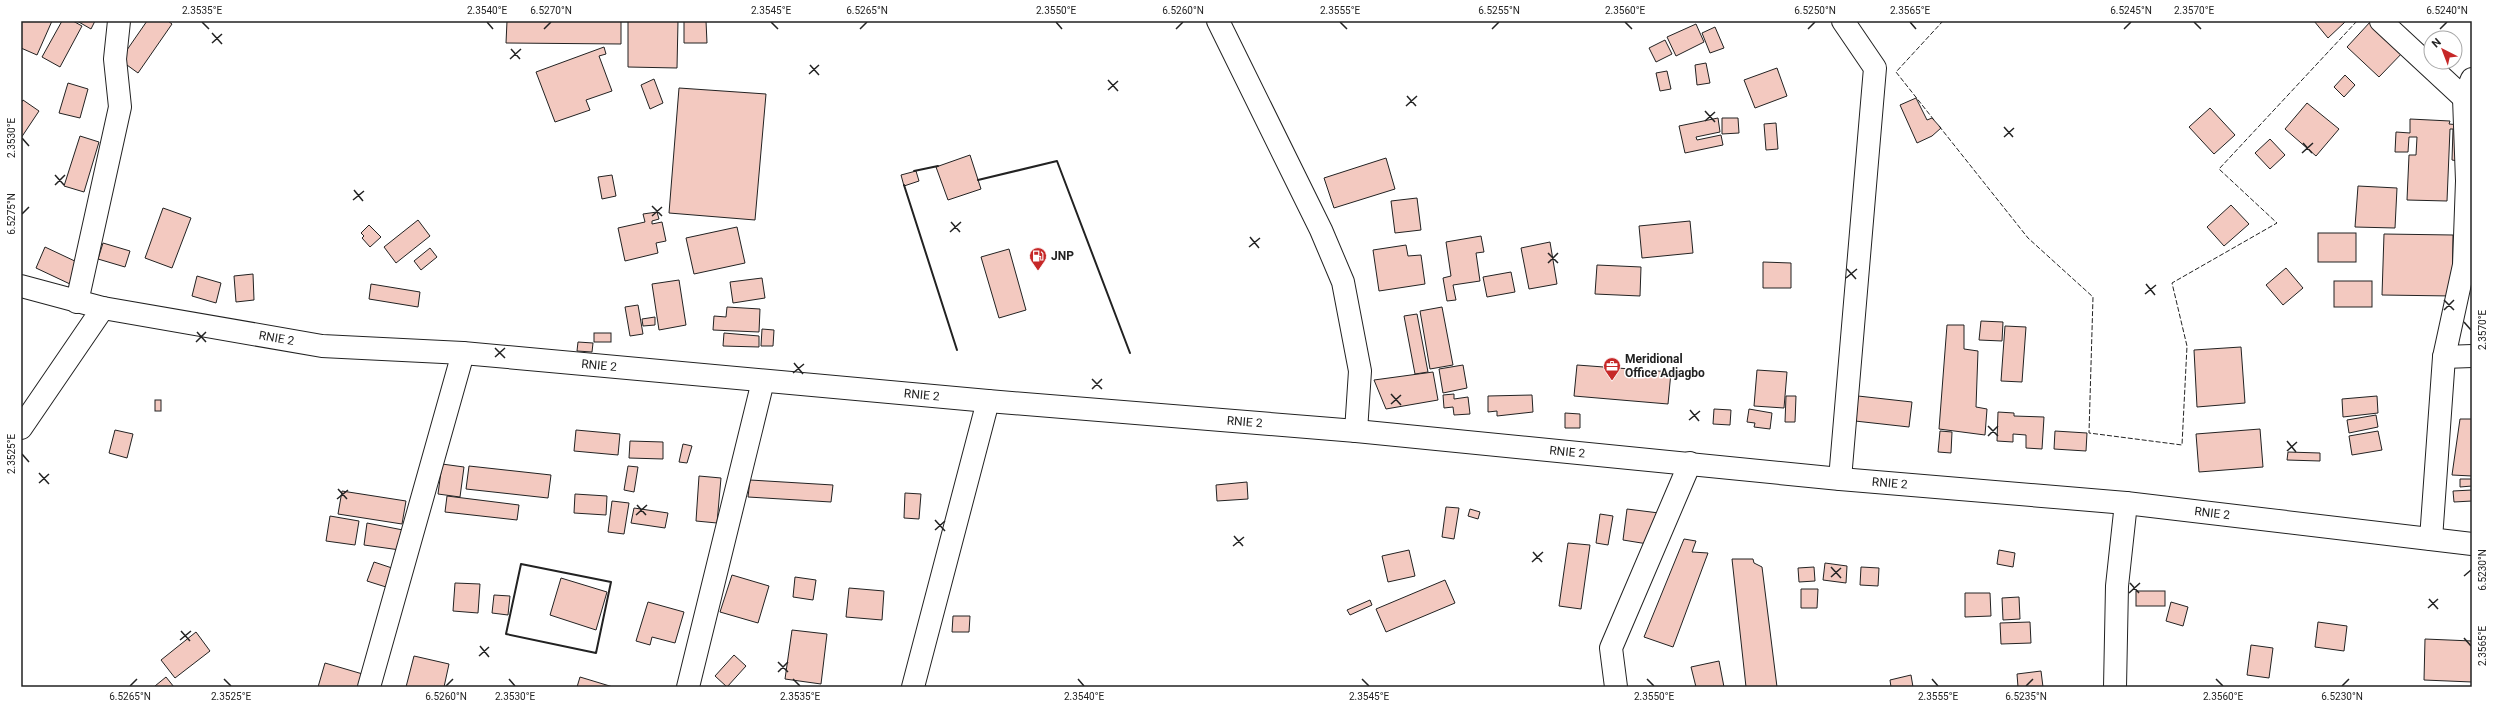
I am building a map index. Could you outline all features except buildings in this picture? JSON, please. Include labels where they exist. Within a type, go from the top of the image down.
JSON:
[{"type":"main road","points":[[77,302],[120,107],[115,59],[119,21]]},
{"type":"main road","points":[[1218,21],[1322,230],[1343,282],[1360,371],[1356,431]]},
{"type":"main road","points":[[1840,479],[1875,68],[1843,21]]},
{"type":"main road","points":[[2381,21],[2468,88],[2464,265],[2444,357],[2431,539]]},
{"type":"main road","name":"RNIE 2","points":[[21,286],[103,308],[322,346],[463,353],[988,401],[1356,431],[1840,479],[2126,504],[2472,544]]},
{"type":"main road","points":[[21,428],[103,308]]},
{"type":"main road","points":[[369,687],[463,353]]},
{"type":"main road","points":[[2444,357],[2472,356]]},
{"type":"main road","points":[[688,687],[763,381]]},
{"type":"main road","points":[[913,687],[988,401]]},
{"type":"main road","points":[[1616,687],[1611,648],[1690,463]]},
{"type":"main road","points":[[2115,687],[2117,586],[2126,504]]},
{"type":"fence","points":[[1934,120],[1896,72],[1943,21]]},
{"type":"fence","points":[[1939,126],[2028,238],[2093,297],[2089,433],[2182,445],[2187,346],[2172,283],[2277,223],[2219,169],[2357,21]]},
{"type":"wall","points":[[978,180],[1057,161],[1130,353]]},
{"type":"wall","points":[[914,171],[938,166]]},
{"type":"wall","points":[[904,185],[957,350]]},
{"type":"wall","points":[[521,564],[611,582],[596,653],[506,634],[521,564]]},
{"type":"place","name":"JNP","points":[[1038,271]]},
{"type":"place","name":"Meridional Office Adjagbo","points":[[1612,381]]}]
